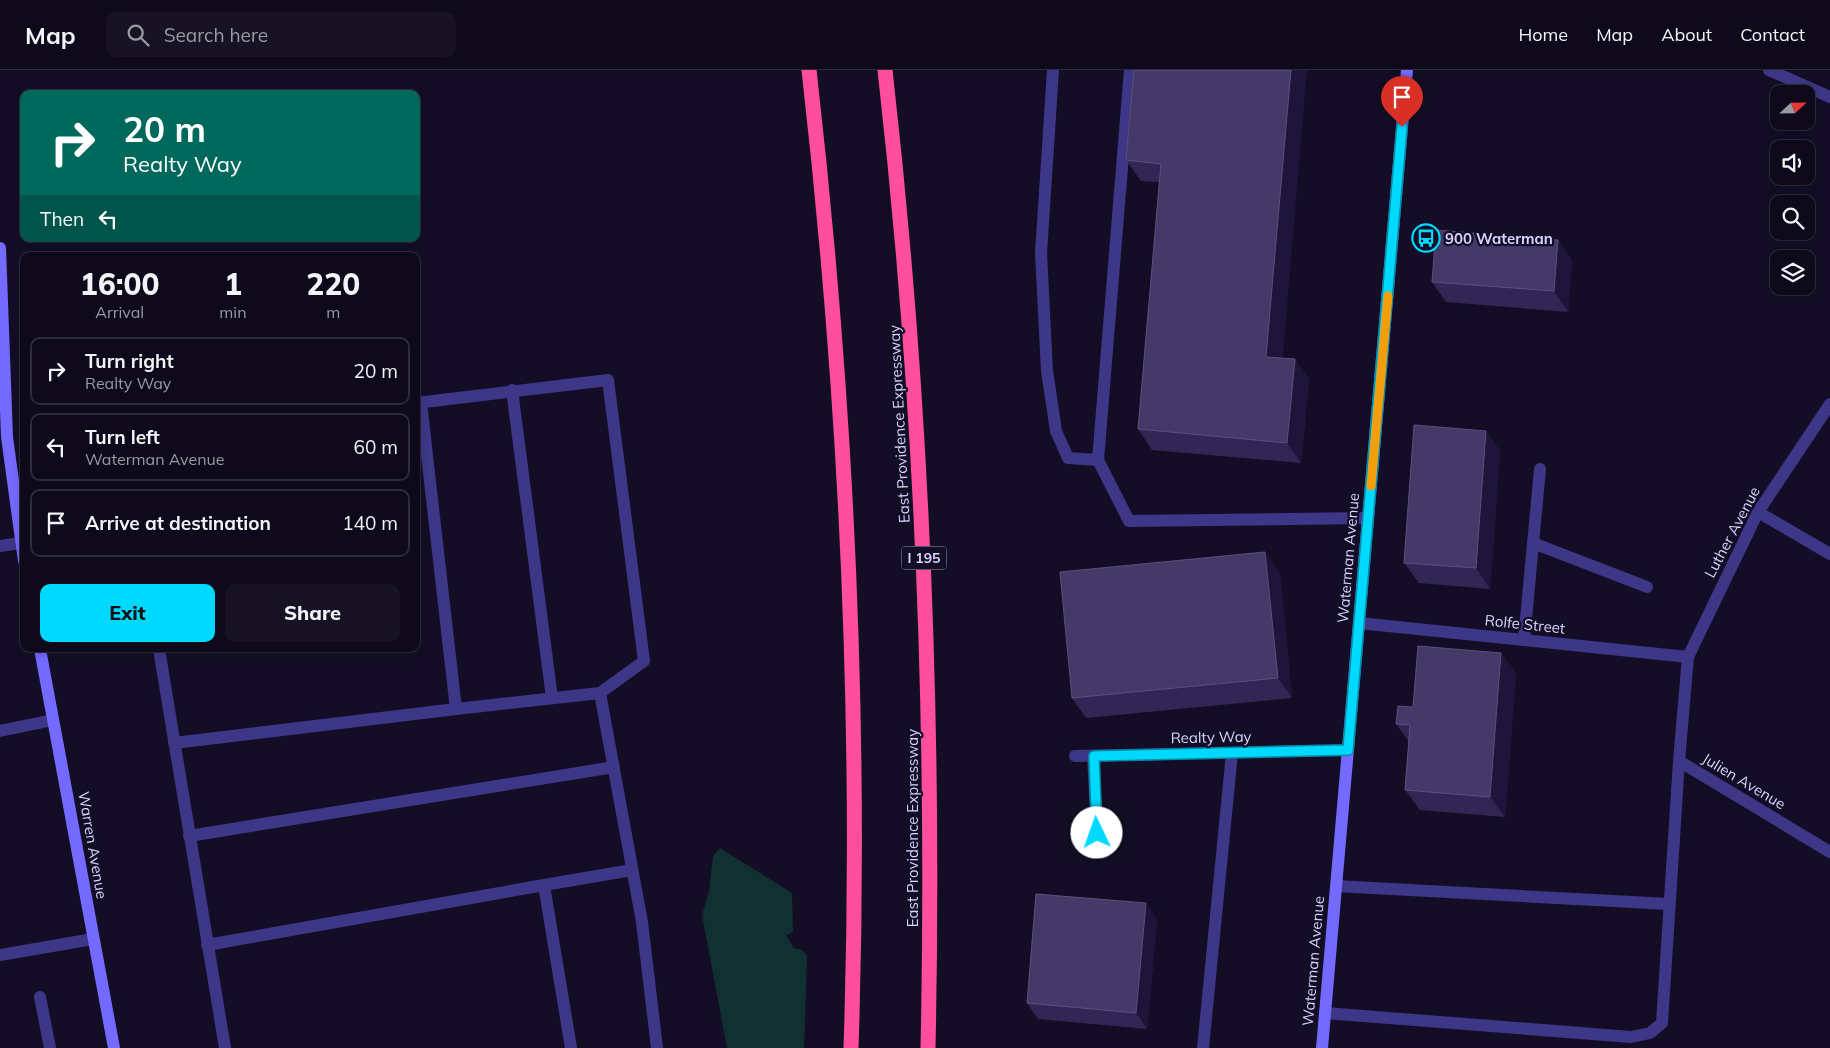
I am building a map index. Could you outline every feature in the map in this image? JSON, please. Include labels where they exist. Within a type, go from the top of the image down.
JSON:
[{"type":"highway","points":[[809,70],[830,272],[846,528],[854,822],[851,1048]]},
{"type":"highway","name":"East Providence Expressway","points":[[885,70],[911,324],[923,535],[930,800],[928,1048]]},
{"type":"main road","name":"Waterman Avenue","points":[[1322,1048],[1407,70]]},
{"type":"main road","points":[[0,248],[2,383],[20,543]]},
{"type":"main road","name":"Warren Avenue","points":[[41,652],[114,1048]]},
{"type":"street","points":[[1053,70],[1041,253],[1047,371],[1056,431],[1068,458],[1098,460]]},
{"type":"street","points":[[1130,70],[1098,460],[1130,521],[1368,518]]},
{"type":"street","points":[[1769,70],[1830,97]]},
{"type":"street","points":[[174,744],[600,693],[644,661],[608,380],[512,390],[420,403]]},
{"type":"street","points":[[512,390],[552,698]]},
{"type":"street","name":"Luther Avenue","points":[[1688,657],[1758,512],[1830,404]]},
{"type":"street","points":[[420,419],[456,709]]},
{"type":"street","points":[[1524,640],[1540,469]]},
{"type":"street","points":[[1758,512],[1830,554]]},
{"type":"street","points":[[0,546],[20,543]]},
{"type":"street","points":[[1533,543],[1647,587]]},
{"type":"street","name":"Rolfe Street","points":[[1359,623],[1688,657]]},
{"type":"street","points":[[159,652],[225,1048]]},
{"type":"street","name":"Julien Avenue","points":[[1688,657],[1679,761],[1830,852]]},
{"type":"street","points":[[600,693],[642,922],[656,1048]]},
{"type":"street","points":[[0,731],[53,720]]},
{"type":"street","name":"Realty Way","points":[[1075,756],[1348,750]]},
{"type":"street","points":[[1203,1048],[1232,753]]},
{"type":"street","points":[[1094,756],[1097,833]]},
{"type":"street","points":[[1325,1013],[1631,1037],[1650,1033],[1662,1023],[1679,761]]},
{"type":"street","points":[[189,836],[614,767]]},
{"type":"street","points":[[207,945],[632,870]]},
{"type":"street","points":[[544,885],[571,1048]]},
{"type":"street","points":[[1336,886],[1669,904]]},
{"type":"street","points":[[0,955],[93,939]]},
{"type":"street","points":[[40,997],[50,1048]]},
{"type":"green space","points":[[720,848],[792,893],[793,932],[786,935],[794,948],[802,950],[807,956],[804,1048],[727,1048],[702,915],[709,891],[713,856]]},
{"type":"building","points":[[1134,70],[1291,70],[1266,357],[1295,359],[1287,443],[1138,429],[1161,164],[1126,160]]},
{"type":"building","points":[[1436,230],[1558,240],[1554,291],[1432,282]]},
{"type":"building","points":[[1414,425],[1486,431],[1476,568],[1404,563]]},
{"type":"building","points":[[1265,552],[1278,678],[1072,698],[1060,572]]},
{"type":"building","points":[[1418,646],[1501,653],[1490,797],[1405,790],[1410,725],[1396,724],[1398,706],[1413,707]]},
{"type":"building","points":[[1036,894],[1146,903],[1136,1013],[1027,1003]]},
{"type":"slow traffic","points":[[1371,486],[1388,296]]},
{"type":"place","name":"900 Waterman","points":[[1426,238]]},
{"type":"route","points":[[1097,833],[1094,756],[1348,750],[1402,127]]}]
